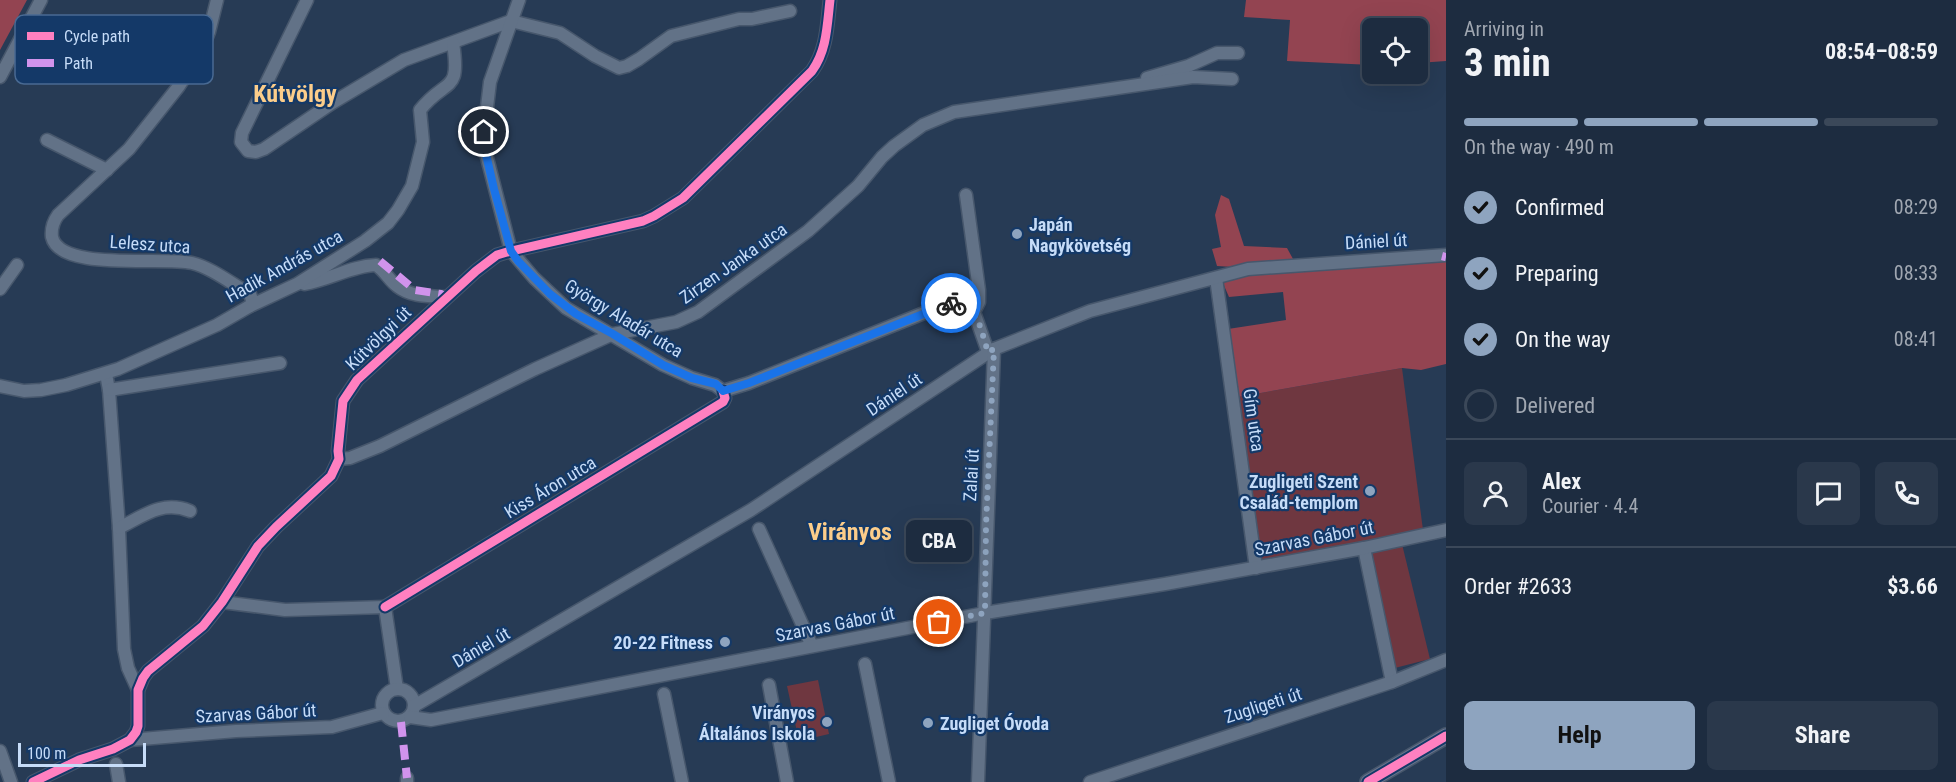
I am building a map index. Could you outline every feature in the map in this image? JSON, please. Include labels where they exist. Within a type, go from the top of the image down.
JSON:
[{"type":"main road","points":[[1368,782],[1446,736]]},
{"type":"street","points":[[32,15],[40,0]]},
{"type":"street","points":[[213,16],[217,0]]},
{"type":"street","points":[[307,0],[242,133],[241,142],[248,151],[256,152],[264,149],[347,94],[404,60],[511,21],[560,33],[595,56],[619,68],[639,59],[671,36],[739,19],[752,19],[790,11]]},
{"type":"street","name":"György Aladár utca","points":[[519,0],[490,82],[484,132],[485,150],[511,251],[534,278],[566,308],[663,365],[692,378],[716,384],[723,391]]},
{"type":"street","name":"Kútvölgyi út","points":[[339,459],[341,411],[347,393],[357,380],[445,297],[497,255],[643,221],[683,198],[812,71],[824,49],[830,0]]},
{"type":"street","name":"Hadik András utca","points":[[0,386],[24,391],[41,390],[106,374],[217,325],[250,306],[297,284],[365,242],[388,223],[412,186],[423,142],[420,110],[447,88],[454,79],[456,65],[453,43]]},
{"type":"street","points":[[0,77],[15,48]]},
{"type":"street","name":"Zirzen Janka utca","points":[[1129,86],[1158,74],[1188,66],[1217,53],[1238,53]]},
{"type":"street","name":"Zirzen Janka utca","points":[[339,459],[350,458],[380,446],[535,369],[613,334],[676,322],[710,305],[816,225],[858,186],[894,146],[923,125],[939,117],[954,112],[1193,77],[1233,79]]},
{"type":"street","points":[[47,140],[107,170],[129,149],[179,84]]},
{"type":"street","name":"Lelesz utca","points":[[107,170],[64,208],[54,220],[52,235],[54,242],[67,253],[84,259],[192,263],[250,294],[253,303],[250,306]]},
{"type":"street","name":"Zalai út","points":[[966,195],[980,290],[980,299],[975,312],[991,351],[985,613],[981,656],[978,782]]},
{"type":"street","name":"Dániel út","points":[[412,711],[752,510],[991,351],[1090,311],[1248,268],[1446,255]]},
{"type":"street","points":[[297,284],[322,280],[359,266],[376,264],[386,272],[395,285],[411,294],[445,297]]},
{"type":"street","points":[[0,288],[18,265]]},
{"type":"street","name":"Gím utca","points":[[1216,278],[1256,568]]},
{"type":"street","points":[[723,391],[760,379],[944,305],[958,303],[975,312]]},
{"type":"street","points":[[109,390],[280,363]]},
{"type":"street","points":[[33,782],[79,760],[113,749],[130,740],[138,726],[138,690],[128,668],[124,649],[119,528],[106,374]]},
{"type":"street","name":"Kiss Áron utca","points":[[385,607],[723,402],[725,398],[723,391]]},
{"type":"street","points":[[138,690],[148,671],[203,626],[222,602],[258,546],[331,476],[339,459]]},
{"type":"street","points":[[119,528],[156,508],[180,507],[190,511]]},
{"type":"street","points":[[759,529],[812,646]]},
{"type":"street","name":"Szarvas Gábor út","points":[[412,711],[431,720],[985,613],[1256,568],[1446,530]]},
{"type":"street","points":[[1364,548],[1392,682]]},
{"type":"street","points":[[222,602],[285,610],[385,607],[397,689]]},
{"type":"street","name":"Zugligeti út","points":[[1090,782],[1392,682],[1446,660]]},
{"type":"street","points":[[865,664],[889,782]]},
{"type":"street","points":[[769,685],[787,782]]},
{"type":"street","points":[[397,689],[409,694],[412,711],[400,722],[394,722],[383,713],[381,705],[383,697],[389,691],[397,689]]},
{"type":"street","points":[[664,693],[682,782]]},
{"type":"street","name":"Szarvas Gábor út","points":[[130,740],[236,731],[332,727],[383,713]]},
{"type":"street","points":[[0,751],[10,782]]},
{"type":"street","points":[[116,764],[119,782]]},
{"type":"shaded area","points":[[0,0],[27,0],[19,15],[15,15],[15,22],[0,50]]},
{"type":"shaded area","points":[[1246,0],[1446,0],[1446,61],[1428,62],[1428,18],[1362,18],[1362,65],[1287,61],[1290,20],[1244,17]]},
{"type":"shaded area","points":[[1221,195],[1229,199],[1244,246],[1287,248],[1298,268],[1446,255],[1446,364],[1421,370],[1402,368],[1238,397],[1228,329],[1286,320],[1283,292],[1229,297],[1222,281],[1235,276],[1233,267],[1217,266],[1212,249],[1221,247],[1215,215]]},
{"type":"shaded area","points":[[1402,368],[1423,530],[1262,561],[1238,397]]},
{"type":"shaded area","points":[[1401,540],[1430,659],[1391,669],[1364,548]]},
{"type":"shaded area","points":[[818,680],[829,734],[799,741],[787,686]]},
{"type":"marked path","points":[[1442,256],[1446,257]]},
{"type":"marked path","points":[[380,261],[415,290],[441,294],[445,297]]},
{"type":"marked path","points":[[401,722],[407,778]]},
{"type":"cycle path","points":[[33,782],[79,760],[113,749],[130,740],[138,726],[138,690],[148,671],[203,626],[222,602],[258,546],[331,476],[339,459],[343,401],[357,380],[476,271],[497,255],[643,221],[683,198],[812,71],[821,55],[830,0]]},
{"type":"cycle path","points":[[385,607],[723,402],[725,398],[723,391]]},
{"type":"cycle path","points":[[1368,782],[1446,736]]},
{"type":"way so far","points":[[939,622],[985,613],[986,525],[994,349],[988,352],[975,312],[963,304],[951,303]]},
{"type":"place","name":"Japán Nagykövetség","points":[[1017,234]]},
{"type":"place","name":"Zugligeti Szent Család-templom","points":[[1370,491]]},
{"type":"place","name":"CBA","points":[[939,622]]},
{"type":"place","name":"20-22 Fitness","points":[[725,642]]},
{"type":"place","name":"Virányos Általános Iskola","points":[[827,722]]},
{"type":"place","name":"Zugliget Óvoda","points":[[928,723]]},
{"type":"district","name":"Kútvölgy","points":[[295,94]]},
{"type":"district","name":"Virányos","points":[[850,532]]},
{"type":"route","points":[[484,132],[485,150],[494,189],[511,251],[518,261],[566,308],[663,365],[692,378],[716,384],[723,391],[749,383],[951,303]]}]
